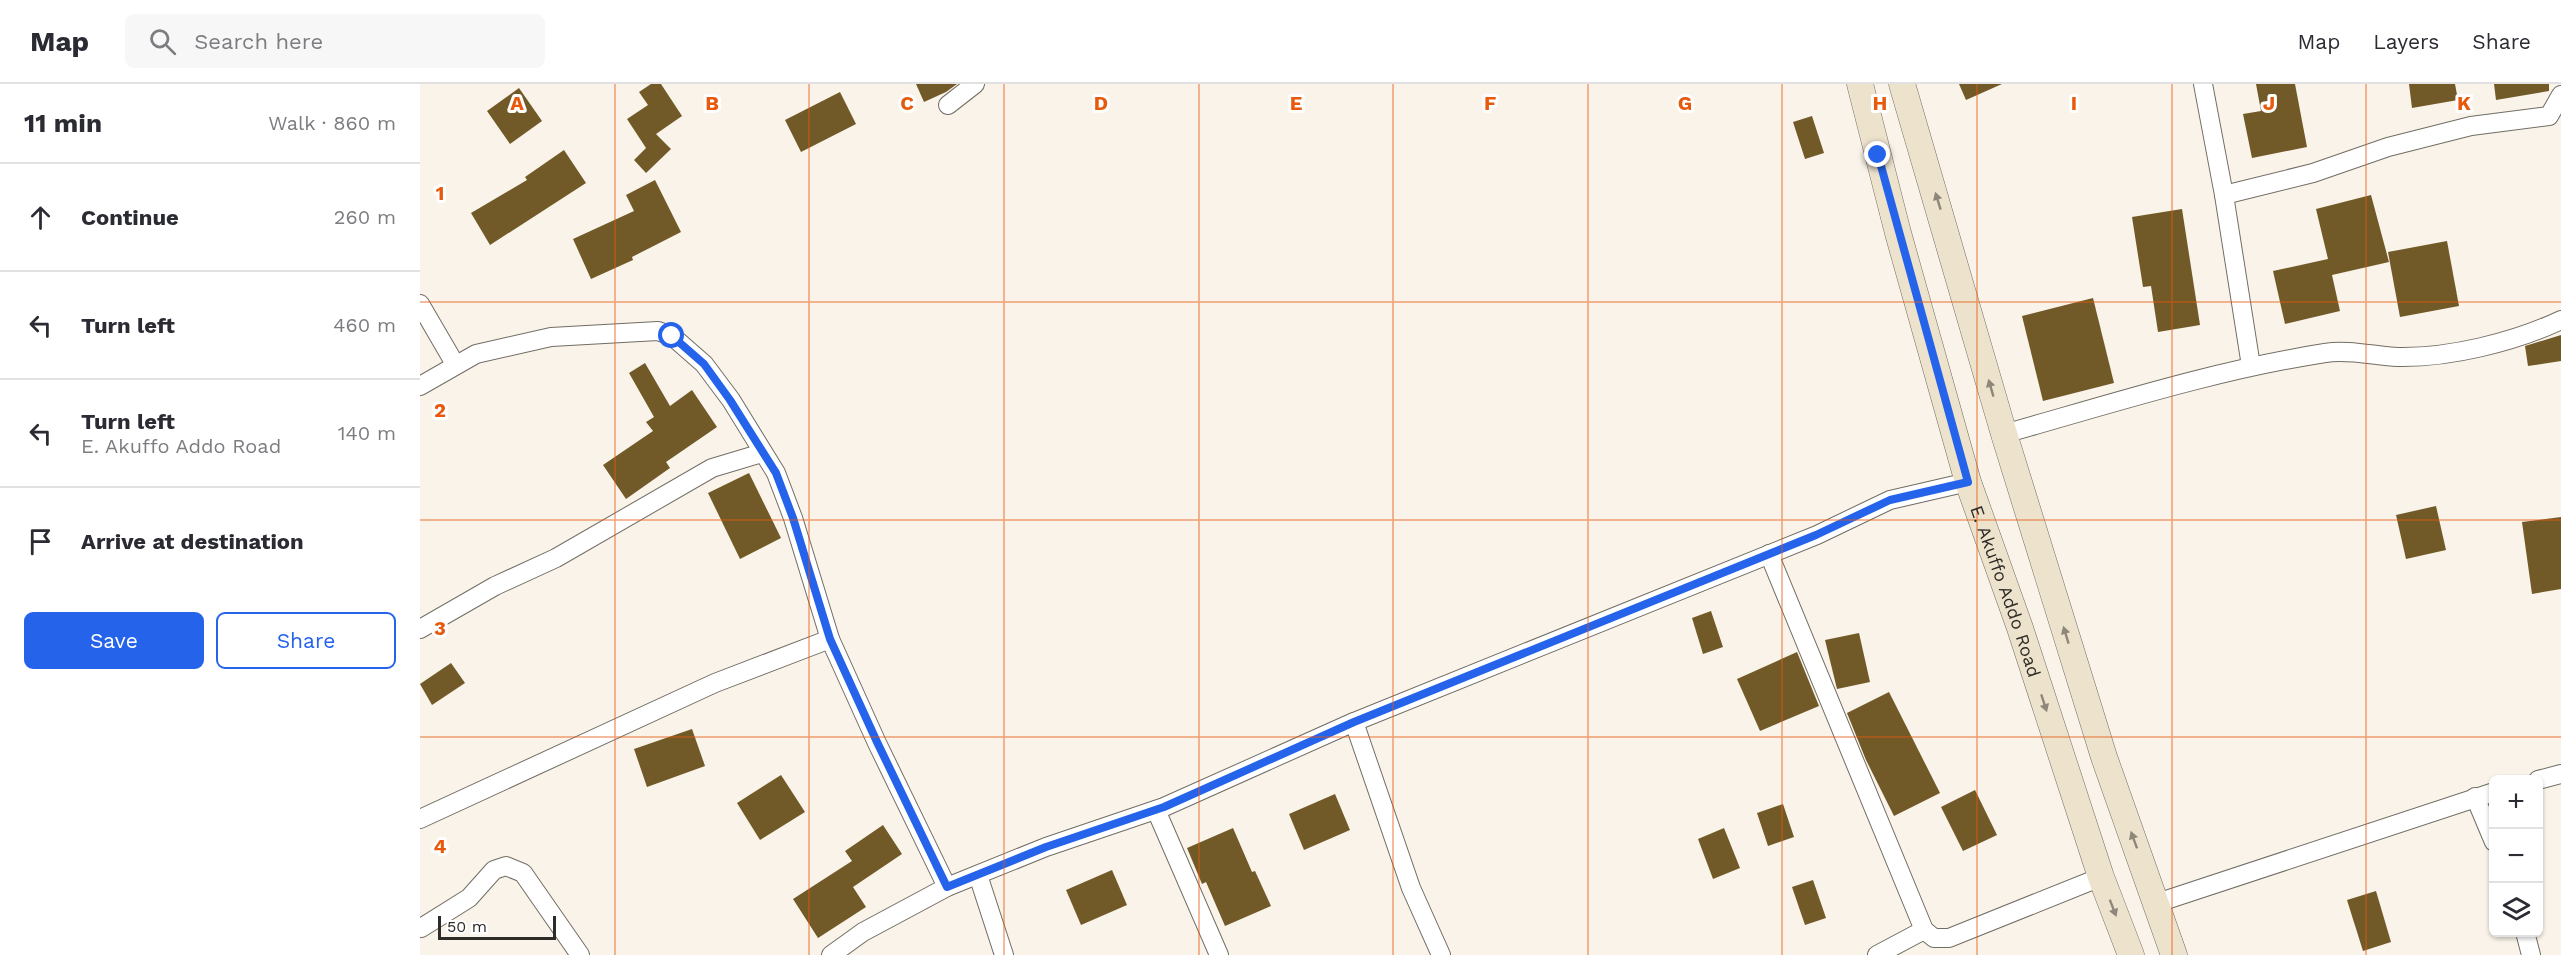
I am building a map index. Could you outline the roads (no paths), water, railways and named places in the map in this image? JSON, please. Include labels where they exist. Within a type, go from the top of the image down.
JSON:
[{"type":"main road","name":"E. Akuffo Addo Road","points":[[1860,84],[1898,233],[1968,482],[2020,628],[2101,877],[2131,955]]},
{"type":"main road","points":[[1902,84],[2004,434],[2104,757],[2174,955]]},
{"type":"street","points":[[948,105],[975,84]]},
{"type":"street","points":[[2203,84],[2252,366]]},
{"type":"street","points":[[2224,195],[2313,173],[2388,147],[2471,126],[2549,116],[2561,94]]},
{"type":"street","points":[[420,304],[455,364]]},
{"type":"street","points":[[2004,434],[2252,366],[2329,352],[2400,357],[2449,352],[2491,344],[2561,320]]},
{"type":"street","points":[[420,386],[476,354],[551,337],[658,331],[672,336],[704,364],[730,400],[776,473],[793,518],[830,639],[947,887]]},
{"type":"street","points":[[420,628],[495,586],[556,558],[712,468],[762,453]]},
{"type":"street","points":[[831,955],[862,932],[947,887],[978,874],[1046,847],[1156,810],[1354,722],[1769,554],[1890,500],[1968,482]]},
{"type":"street","points":[[1769,554],[1924,930],[1934,938],[1949,938],[2101,877]]},
{"type":"street","points":[[420,819],[715,683],[830,639]]},
{"type":"street","points":[[1354,722],[1411,888],[1441,955]]},
{"type":"street","points":[[2543,779],[2561,774]]},
{"type":"street","points":[[2157,903],[2489,793]]},
{"type":"street","points":[[2475,797],[2489,832]]},
{"type":"street","points":[[1156,810],[1218,955]]},
{"type":"street","points":[[421,928],[469,898],[494,870],[506,866],[523,873],[580,955]]},
{"type":"street","points":[[978,874],[1004,955]]},
{"type":"street","points":[[1877,955],[1924,930]]},
{"type":"street","points":[[2526,937],[2531,955]]}]
